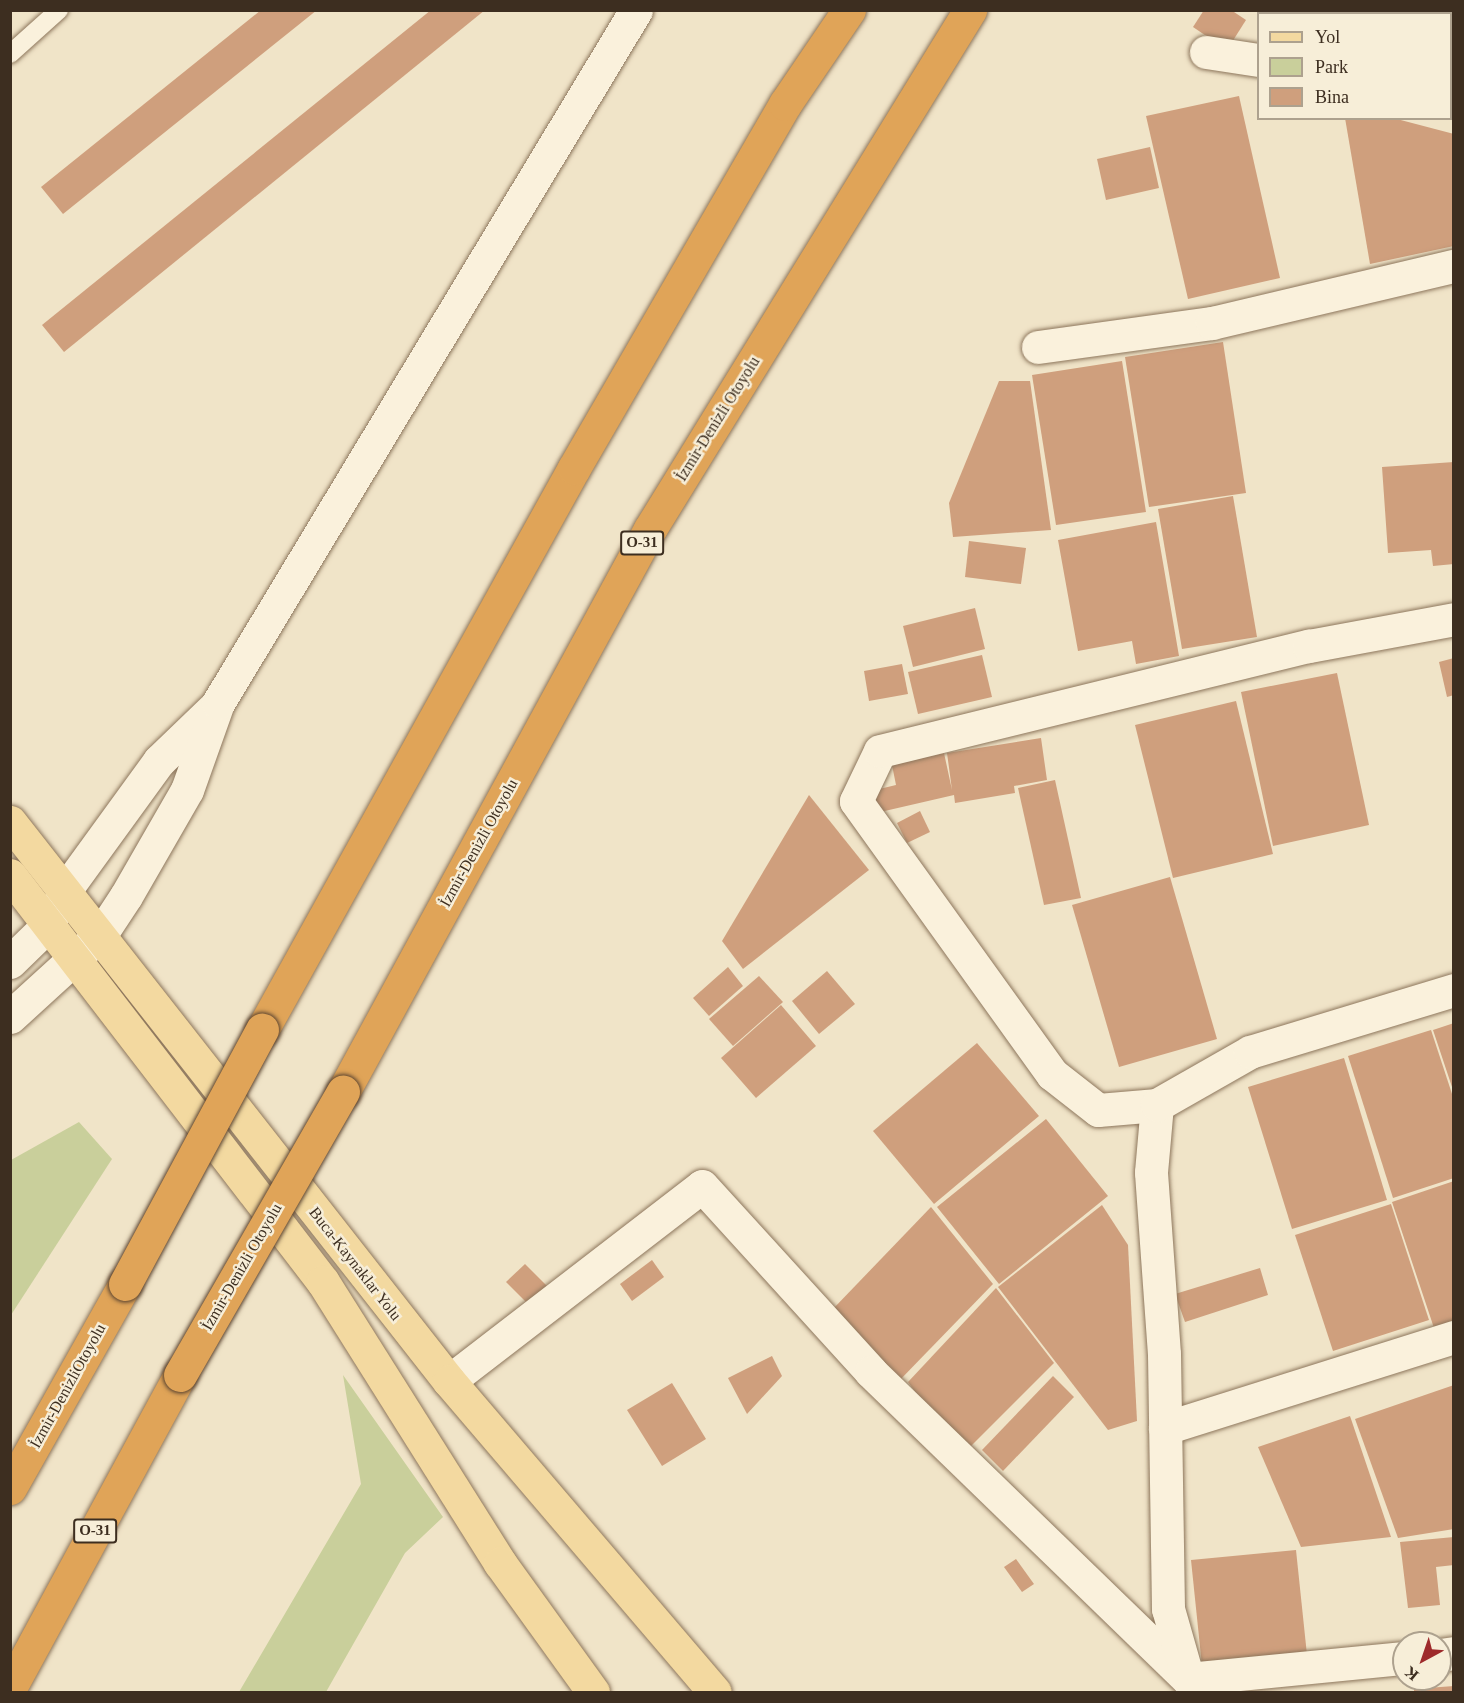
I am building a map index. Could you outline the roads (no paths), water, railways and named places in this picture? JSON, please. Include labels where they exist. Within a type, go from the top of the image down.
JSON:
[{"type":"highway","points":[[10,1446],[125,1284],[262,1030],[580,458],[785,104],[849,10]]},
{"type":"highway","name":"İzmir-Denizli Otoyolu","points":[[10,1688],[180,1375],[343,1092],[650,529],[970,10]]},
{"type":"highway","name":"İzmir-DenizliOtoyolu","points":[[10,1488],[125,1284]]},
{"type":"main road","name":"Buca-Kaynaklar Yolu","points":[[10,822],[66,889],[449,1381],[715,1692]]},
{"type":"main road","points":[[10,875],[323,1282],[500,1563],[593,1692]]},
{"type":"street","points":[[10,1017],[101,934],[187,790],[218,703],[636,10]]},
{"type":"street","points":[[1206,52],[1257,60]]},
{"type":"street","points":[[1038,346],[1212,323],[1454,266]]},
{"type":"street","points":[[1454,619],[1309,646],[880,751],[856,801],[1052,1074],[1098,1110],[1157,1105],[1250,1052],[1454,990]]},
{"type":"street","points":[[10,962],[48,926],[66,889],[159,761],[218,703]]},
{"type":"street","points":[[1157,1105],[1151,1172],[1165,1428],[1168,1609],[1189,1686]]},
{"type":"street","points":[[449,1381],[702,1186],[871,1372],[1189,1686]]},
{"type":"street","points":[[1165,1428],[1454,1337]]},
{"type":"street","points":[[1189,1686],[1392,1660]]},
{"type":"lane","points":[[10,54],[59,10]]}]
